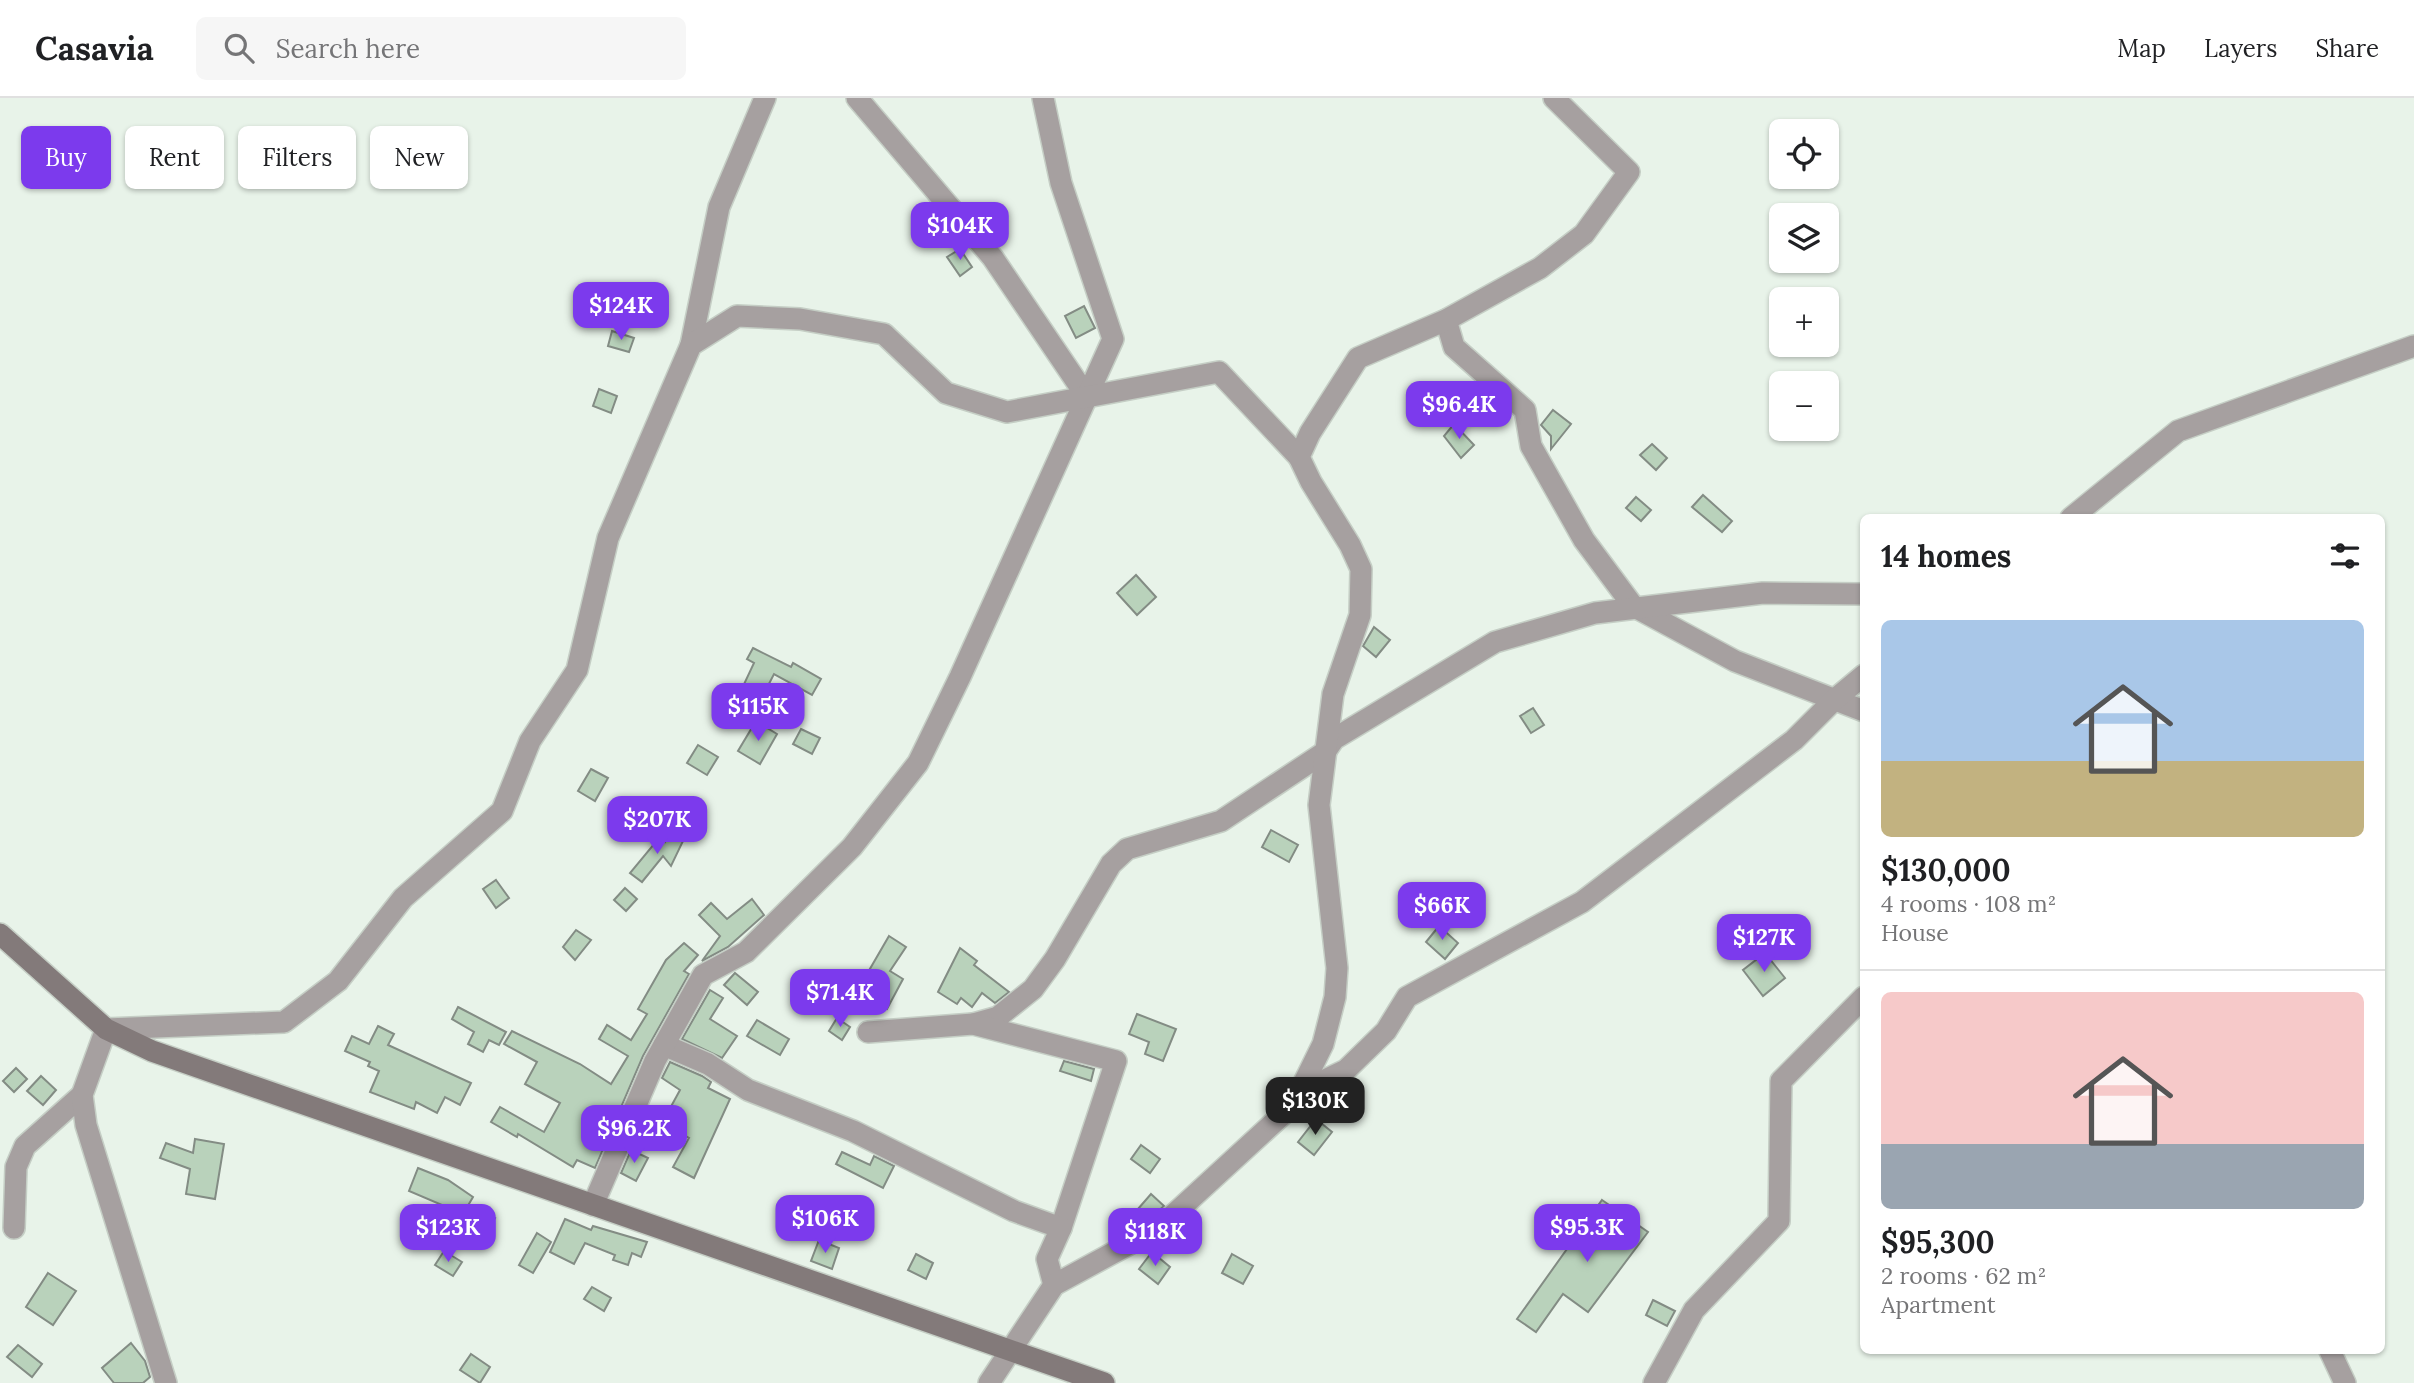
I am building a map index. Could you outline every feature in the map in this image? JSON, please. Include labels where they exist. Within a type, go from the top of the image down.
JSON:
[{"type":"main road","points":[[0,934],[106,1029],[152,1051],[1104,1383]]},
{"type":"street","points":[[166,1383],[86,1125],[82,1095],[106,1029],[284,1021],[338,981],[403,898],[502,811],[530,741],[577,670],[608,538],[691,345],[719,207],[765,98]]},
{"type":"street","points":[[857,98],[993,258],[1087,397]]},
{"type":"street","points":[[593,1205],[664,1045],[703,975],[746,952],[843,857],[918,763],[1113,339],[1061,183],[1043,98]]},
{"type":"street","points":[[1299,457],[1310,433],[1358,358],[1446,320],[1540,268],[1584,234],[1629,172],[1554,98]]},
{"type":"street","points":[[691,345],[737,316],[800,319],[884,334],[946,393],[1007,412],[1219,372],[1299,457],[1311,482],[1350,545],[1360,569],[1360,615],[1333,694],[1319,805],[1337,968],[1335,998],[1323,1044],[1293,1105],[1159,1228],[1054,1285],[989,1383]]},
{"type":"street","points":[[1446,320],[1454,347],[1525,410],[1531,446],[1584,540],[1633,606],[1735,661],[1860,709]]},
{"type":"street","points":[[2076,514],[2178,432],[2414,346]]},
{"type":"street","points":[[868,1032],[973,1024],[998,1017],[1033,989],[1055,959],[1111,863],[1127,849],[1221,821],[1325,752],[1334,739],[1494,642],[1595,612],[1633,606],[1763,593],[1860,594]]},
{"type":"street","points":[[1300,1092],[1346,1070],[1386,1031],[1407,997],[1582,902],[1794,740],[1834,699],[1860,678]]},
{"type":"street","points":[[1654,1383],[1694,1310],[1779,1221],[1781,1081],[1860,1001]]},
{"type":"street","points":[[973,1024],[1116,1061],[1047,1259],[1054,1285]]},
{"type":"street","points":[[664,1045],[708,1063],[748,1090],[853,1130],[1014,1211],[1060,1228]]},
{"type":"street","points":[[14,1228],[16,1167],[25,1146],[82,1095]]},
{"type":"street","points":[[2331,1354],[2345,1383]]},
{"type":"building","points":[[960,249],[972,267],[960,276],[947,257]]},
{"type":"building","points":[[1084,306],[1095,328],[1076,338],[1065,316]]},
{"type":"building","points":[[612,331],[634,338],[629,352],[608,346]]},
{"type":"building","points":[[599,389],[617,396],[611,413],[593,406]]},
{"type":"building","points":[[1480,393],[1492,403],[1482,414],[1471,404]]},
{"type":"building","points":[[1553,410],[1571,424],[1551,449],[1551,436],[1541,425]]},
{"type":"building","points":[[1454,424],[1474,445],[1461,458],[1444,436]]},
{"type":"building","points":[[1652,444],[1667,458],[1656,470],[1640,455]]},
{"type":"building","points":[[1703,495],[1732,521],[1722,532],[1692,507]]},
{"type":"building","points":[[1636,497],[1651,510],[1641,521],[1626,508]]},
{"type":"building","points":[[1136,575],[1156,597],[1137,615],[1117,593]]},
{"type":"building","points":[[1374,627],[1390,640],[1376,657],[1363,646]]},
{"type":"building","points":[[753,648],[791,667],[793,663],[821,679],[812,695],[774,674],[757,707],[738,697],[754,663],[747,659]]},
{"type":"building","points":[[1533,708],[1544,725],[1531,733],[1520,716]]},
{"type":"building","points":[[756,721],[777,734],[760,764],[738,751]]},
{"type":"building","points":[[801,729],[820,738],[812,754],[793,744]]},
{"type":"building","points":[[698,745],[718,757],[707,775],[687,763]]},
{"type":"building","points":[[591,769],[608,778],[595,801],[578,791]]},
{"type":"building","points":[[1271,830],[1298,845],[1289,862],[1262,847]]},
{"type":"building","points":[[669,834],[683,841],[671,866],[663,856],[642,882],[630,873],[659,838],[665,842]]},
{"type":"building","points":[[496,880],[509,898],[496,908],[483,889]]},
{"type":"building","points":[[625,888],[637,899],[626,911],[614,900]]},
{"type":"building","points":[[752,899],[764,915],[728,947],[702,961],[720,936],[699,915],[711,903],[727,919]]},
{"type":"building","points":[[1439,926],[1458,943],[1445,959],[1426,942]]},
{"type":"building","points":[[576,930],[591,940],[575,960],[563,947]]},
{"type":"building","points":[[889,936],[906,947],[890,971],[903,979],[887,1009],[872,1001],[881,983],[867,974]]},
{"type":"building","points":[[684,943],[698,955],[684,971],[689,974],[643,1056],[595,1168],[577,1160],[573,1167],[518,1134],[517,1137],[491,1122],[500,1107],[544,1132],[560,1103],[525,1084],[537,1062],[504,1044],[512,1031],[580,1064],[611,1084],[628,1056],[599,1039],[607,1025],[631,1040],[647,1014],[638,1009],[666,960]]},
{"type":"building","points":[[960,948],[977,961],[974,965],[1009,992],[995,1003],[982,993],[972,1007],[961,998],[957,1004],[938,992]]},
{"type":"building","points":[[1765,953],[1785,978],[1763,996],[1743,970]]},
{"type":"building","points":[[735,973],[758,992],[747,1005],[724,985]]},
{"type":"building","points":[[710,990],[723,998],[710,1019],[737,1036],[722,1058],[682,1039]]},
{"type":"building","points":[[458,1007],[506,1032],[499,1045],[489,1040],[483,1052],[468,1044],[474,1032],[452,1019]]},
{"type":"building","points":[[1137,1014],[1176,1029],[1163,1061],[1145,1054],[1149,1042],[1129,1034]]},
{"type":"building","points":[[837,1018],[850,1027],[842,1040],[829,1031]]},
{"type":"building","points":[[757,1020],[789,1039],[780,1055],[747,1036]]},
{"type":"building","points":[[378,1026],[394,1034],[388,1045],[471,1083],[460,1105],[445,1097],[437,1113],[416,1102],[414,1109],[370,1092],[379,1071],[368,1066],[370,1062],[345,1051],[352,1036],[369,1044]]},
{"type":"building","points":[[1064,1061],[1094,1069],[1091,1081],[1060,1071]]},
{"type":"building","points":[[670,1062],[702,1076],[711,1082],[708,1088],[730,1099],[694,1178],[673,1167],[689,1138],[662,1123],[680,1090],[662,1078]]},
{"type":"building","points":[[16,1068],[27,1079],[14,1092],[3,1081]]},
{"type":"building","points":[[41,1076],[56,1090],[43,1105],[27,1091]]},
{"type":"building","points":[[1316,1119],[1332,1132],[1314,1155],[1298,1142]]},
{"type":"building","points":[[195,1139],[224,1144],[215,1199],[186,1194],[190,1169],[160,1158],[166,1143],[193,1153]]},
{"type":"building","points":[[1141,1145],[1160,1159],[1150,1173],[1131,1159]]},
{"type":"building","points":[[631,1150],[648,1158],[636,1181],[621,1173]]},
{"type":"building","points":[[842,1152],[870,1165],[874,1156],[894,1166],[883,1188],[836,1164]]},
{"type":"building","points":[[418,1168],[448,1180],[473,1197],[463,1214],[409,1191]]},
{"type":"building","points":[[1151,1194],[1164,1206],[1149,1219],[1138,1209]]},
{"type":"building","points":[[1602,1200],[1648,1232],[1588,1312],[1563,1294],[1536,1332],[1517,1319]]},
{"type":"building","points":[[477,1208],[495,1218],[485,1233],[468,1223]]},
{"type":"building","points":[[565,1219],[591,1230],[593,1226],[647,1242],[641,1257],[632,1253],[628,1265],[613,1260],[615,1255],[585,1243],[574,1264],[550,1252]]},
{"type":"building","points":[[537,1233],[551,1242],[533,1273],[519,1265]]},
{"type":"building","points":[[819,1240],[839,1248],[832,1269],[811,1261]]},
{"type":"building","points":[[444,1251],[462,1262],[453,1276],[435,1265]]},
{"type":"building","points":[[1152,1252],[1170,1267],[1158,1284],[1139,1269]]},
{"type":"building","points":[[916,1254],[933,1263],[926,1279],[908,1270]]},
{"type":"building","points":[[1232,1254],[1253,1266],[1243,1284],[1222,1273]]},
{"type":"building","points":[[48,1273],[76,1291],[53,1325],[26,1307]]},
{"type":"building","points":[[592,1287],[611,1298],[604,1311],[584,1299]]},
{"type":"building","points":[[1653,1300],[1675,1311],[1667,1326],[1646,1315]]},
{"type":"building","points":[[131,1343],[145,1361],[150,1377],[143,1383],[114,1383],[102,1368]]},
{"type":"building","points":[[18,1345],[42,1364],[32,1377],[7,1357]]},
{"type":"building","points":[[471,1354],[490,1367],[480,1383],[460,1370]]}]
